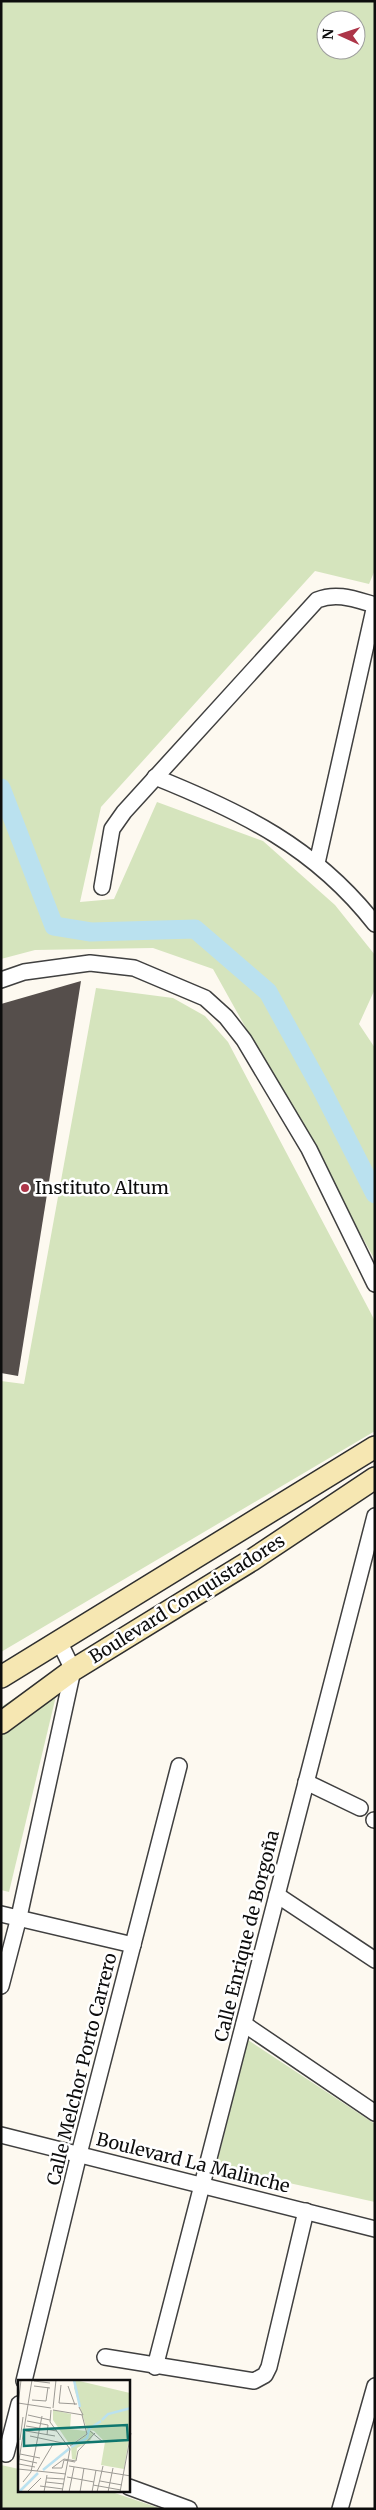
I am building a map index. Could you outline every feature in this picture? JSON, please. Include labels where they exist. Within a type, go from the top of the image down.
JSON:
[{"type":"street","points":[[102,887],[112,829],[124,812],[317,600],[328,596],[340,595],[375,605],[316,863]]},
{"type":"street","points":[[155,776],[217,802],[272,831],[316,863],[375,924]]},
{"type":"street","points":[[1,980],[24,972],[90,963],[134,968],[205,998],[226,1017],[244,1040],[299,1132],[375,1284]]},
{"type":"street","name":"Boulevard Conquistadores","points":[[1,1677],[375,1447]]},
{"type":"street","name":"Boulevard Conquistadores","points":[[1,1723],[73,1670],[252,1560],[375,1478]]},
{"type":"street","name":"Calle Enrique de Borgoña","points":[[155,2367],[375,1516]]},
{"type":"street","points":[[1,1986],[19,1917],[73,1670],[59,1641]]},
{"type":"street","name":"Calle Melchor Porto Carrero","points":[[24,2380],[79,2154],[179,1766]]},
{"type":"street","points":[[306,1782],[360,1808]]},
{"type":"street","points":[[277,1895],[375,1960]]},
{"type":"street","points":[[1,1914],[133,1945]]},
{"type":"street","points":[[244,2024],[375,2113]]},
{"type":"street","name":"Boulevard La Malinche","points":[[1,2134],[375,2229]]},
{"type":"street","points":[[105,2358],[244,2380],[254,2381],[260,2379],[269,2367],[306,2211]]},
{"type":"street","points":[[340,2509],[375,2386]]},
{"type":"street","points":[[9,2455],[18,2409]]},
{"type":"street","points":[[130,2487],[189,2509]]},
{"type":"green space","points":[[1,1],[375,1],[375,570],[369,584],[315,571],[101,807],[80,902],[114,899],[157,802],[263,841],[335,905],[375,955],[375,989],[359,1024],[375,1048],[375,1260],[213,969],[153,948],[35,950],[1,959]]},
{"type":"green space","points":[[96,988],[173,998],[205,1016],[228,1042],[375,1321],[375,1431],[1,1652],[1,1381],[24,1384]]},
{"type":"green space","points":[[32,1687],[56,1696],[9,1892],[1,1890],[1,1707]]},
{"type":"green space","points":[[248,2040],[375,2124],[375,2202],[216,2167]]},
{"type":"green space","points":[[1,2465],[18,2469],[18,2492],[112,2492],[162,2509],[1,2509]]},
{"type":"building","name":"Instituto Altum","points":[[81,981],[18,1376],[1,1373],[1,1004]]},
{"type":"waterway","points":[[1,788],[54,926],[91,932],[195,929],[268,992],[322,1090],[375,1194]]},
{"type":"place","name":"Instituto Altum","points":[[25,1188]]}]
